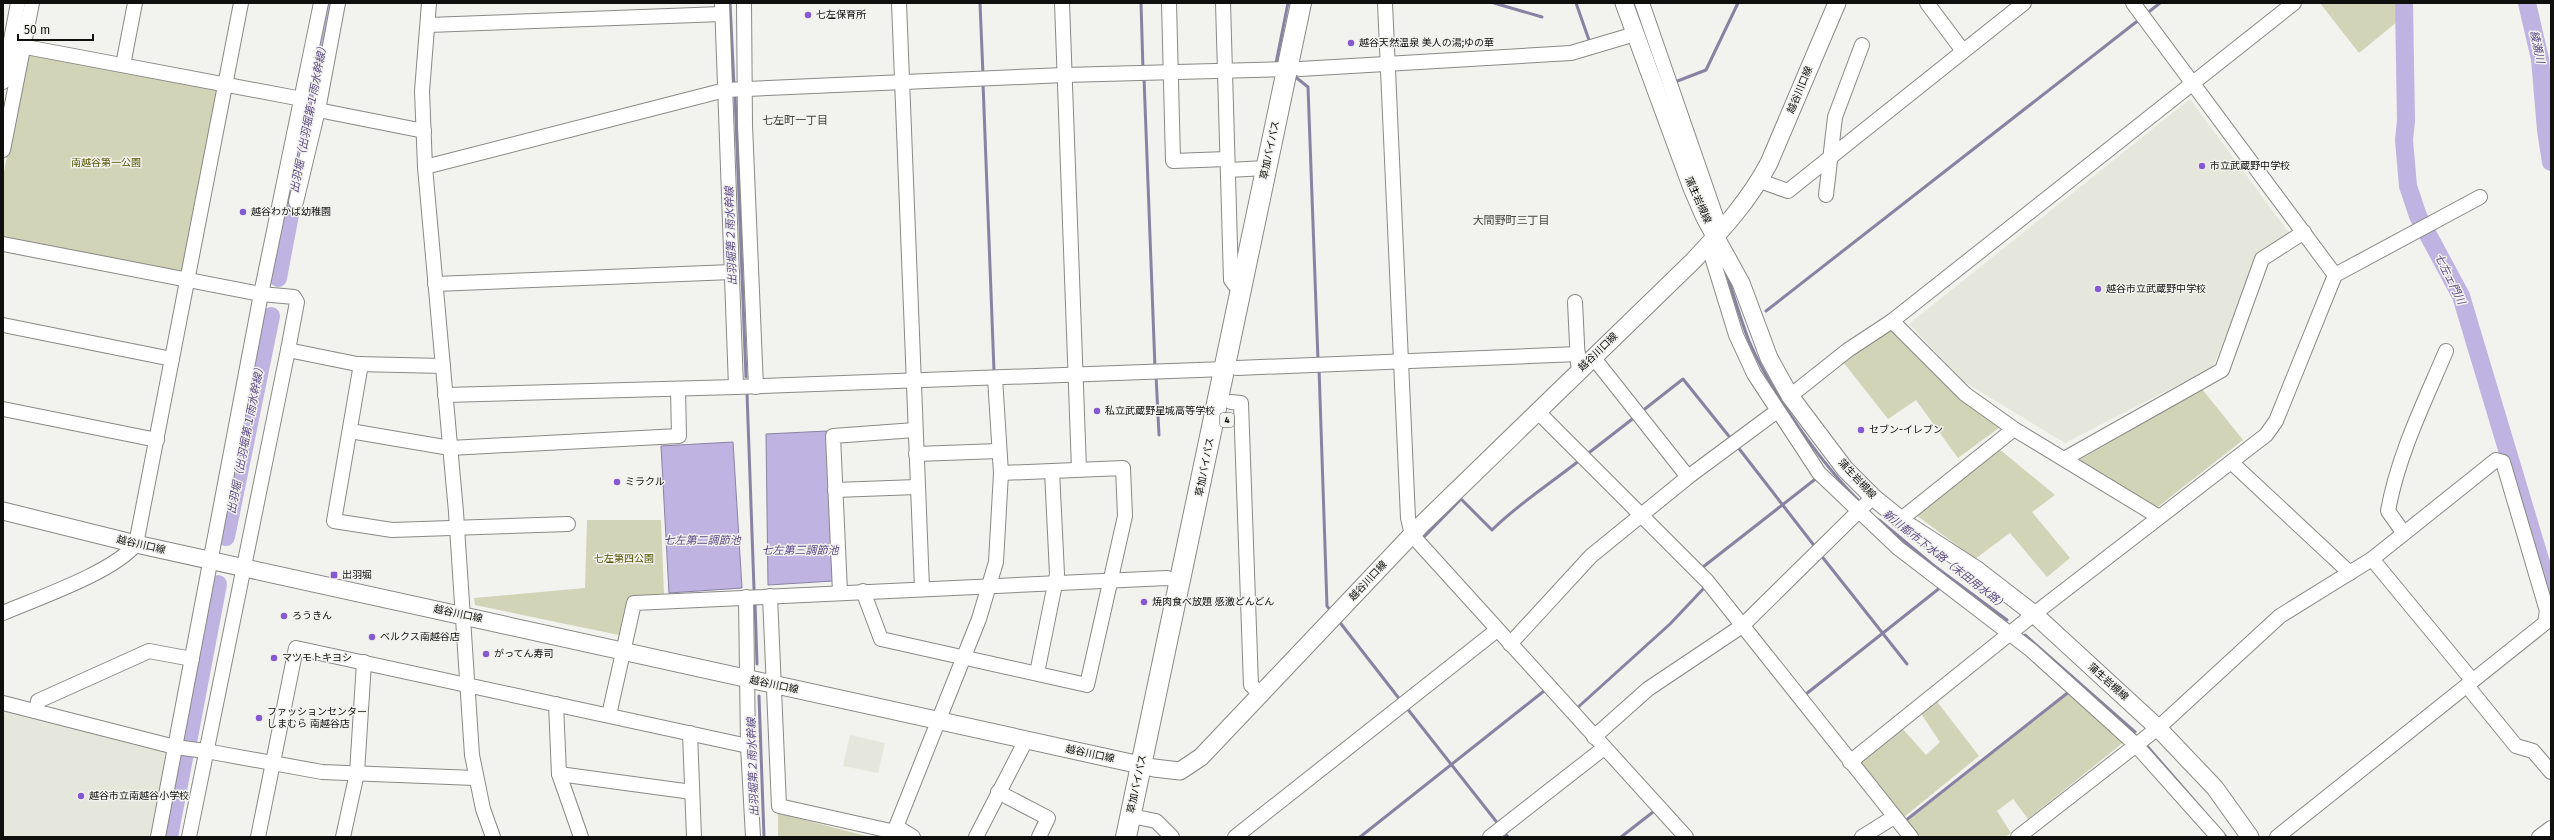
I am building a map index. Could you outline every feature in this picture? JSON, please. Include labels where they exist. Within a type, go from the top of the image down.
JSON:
[{"type":"highway","name":"草加バイパス","points":[[1126,837],[1138,824],[1181,581],[1231,368],[1294,69],[1301,3]]},
{"type":"highway","name":"草加バイパス","points":[[1148,767],[1231,402],[1231,368],[1241,286],[1250,240],[1266,168],[1314,3]]},
{"type":"main road","name":"蒲生岩槻線","points":[[1624,3],[1692,188],[1715,237],[1741,283],[1769,358],[1790,396],[1845,468],[1873,497],[1900,520],[1977,570],[2034,614],[2158,728],[2220,794],[2250,837]]},
{"type":"main road","name":"越谷川口線","points":[[3,511],[136,544],[462,615],[623,652],[1148,767],[1180,771],[1191,766],[1412,535],[1537,411],[1583,360],[1715,237],[1760,181],[1780,138],[1837,3]]},
{"type":"street","points":[[3,150],[17,45],[18,3]]},
{"type":"street","points":[[3,82],[32,3]]},
{"type":"street","points":[[123,65],[135,3]]},
{"type":"street","points":[[3,614],[110,566],[128,554],[136,544],[241,3]]},
{"type":"street","points":[[158,837],[212,561],[261,294],[321,3]]},
{"type":"street","points":[[296,202],[318,110],[338,3]]},
{"type":"street","points":[[429,3],[422,91],[425,167],[450,448],[466,684],[475,778],[493,837]]},
{"type":"street","points":[[744,3],[745,89],[756,387]]},
{"type":"street","points":[[900,3],[901,81],[922,588]]},
{"type":"street","points":[[1062,3],[1079,470]]},
{"type":"street","points":[[1169,3],[1172,72],[1173,161],[1266,168]]},
{"type":"street","points":[[1223,3],[1231,280],[1235,285],[1241,286]]},
{"type":"street","points":[[1385,3],[1400,362],[1408,518],[1412,535],[1686,837]]},
{"type":"street","points":[[1642,3],[1715,237],[1736,335],[1754,374],[1819,473],[1858,512],[1898,548],[2031,650],[2135,744],[2218,837]]},
{"type":"street","points":[[1927,3],[1963,51]]},
{"type":"street","points":[[1760,181],[1788,191],[1829,156],[2024,3]]},
{"type":"street","points":[[2133,3],[2335,275]]},
{"type":"street","points":[[1790,396],[1848,350],[1892,321],[2294,3]]},
{"type":"street","points":[[428,25],[722,8],[736,387]]},
{"type":"street","points":[[425,167],[725,90],[901,81],[1294,69],[1388,62],[1571,53],[1635,34]]},
{"type":"street","points":[[17,45],[302,99]]},
{"type":"street","points":[[1826,195],[1829,156],[1835,117],[1862,45]]},
{"type":"street","points":[[318,110],[424,131]]},
{"type":"street","points":[[1850,762],[2034,614],[2266,435],[2276,421],[2335,275],[2480,196]]},
{"type":"street","points":[[2064,459],[2222,370],[2262,259],[2304,232]]},
{"type":"street","points":[[1229,237],[1250,240]]},
{"type":"street","points":[[3,244],[261,294],[294,297],[297,302],[189,837]]},
{"type":"street","points":[[435,284],[732,272]]},
{"type":"street","points":[[1575,302],[1583,360],[1688,477]]},
{"type":"street","points":[[1892,321],[1965,394],[2014,429],[2159,517]]},
{"type":"street","points":[[3,325],[172,359]]},
{"type":"street","points":[[288,350],[361,364],[442,366]]},
{"type":"street","points":[[2403,532],[2388,511],[2394,481],[2408,440],[2446,351]]},
{"type":"street","points":[[445,395],[756,387],[1400,362],[1583,360]]},
{"type":"street","points":[[361,364],[334,521],[392,530],[568,524]]},
{"type":"street","points":[[895,832],[964,657],[990,586],[999,538],[1001,473],[998,451],[995,378]]},
{"type":"street","points":[[350,431],[450,448],[679,436],[678,389]]},
{"type":"street","points":[[1231,402],[1241,404],[1251,685],[1260,694]]},
{"type":"street","points":[[3,409],[157,440]]},
{"type":"street","points":[[1537,411],[1640,516],[1707,581],[1911,837]]},
{"type":"street","points":[[1510,644],[1591,556],[1688,477],[1777,411]]},
{"type":"street","points":[[1900,520],[2014,429]]},
{"type":"street","points":[[840,592],[832,436],[915,430]]},
{"type":"street","points":[[916,454],[998,451]]},
{"type":"street","points":[[2018,837],[2135,744],[2158,728],[2280,616],[2372,559],[2403,532],[2496,460],[2503,462],[2547,611],[2545,623],[2278,837]]},
{"type":"street","points":[[2231,462],[2350,573]]},
{"type":"street","points":[[863,591],[881,638],[1087,685],[1125,516],[1123,468],[1001,473]]},
{"type":"street","points":[[1037,673],[1056,583],[1052,471]]},
{"type":"street","points":[[835,490],[918,486]]},
{"type":"street","points":[[1594,737],[1648,689],[1742,626],[1873,497]]},
{"type":"street","points":[[2372,559],[2470,683],[2516,746],[2533,751],[2551,772]]},
{"type":"street","points":[[609,715],[634,603],[1110,580],[1167,578],[1181,581]]},
{"type":"street","points":[[770,596],[779,806],[913,837]]},
{"type":"street","points":[[746,597],[748,746],[753,837]]},
{"type":"street","points":[[1235,837],[1497,630]]},
{"type":"street","points":[[258,837],[296,648],[748,746]]},
{"type":"street","points":[[36,711],[38,701],[149,651],[192,659]]},
{"type":"street","points":[[343,837],[357,773],[364,662]]},
{"type":"street","points":[[3,703],[175,747],[206,751],[322,772],[475,778]]},
{"type":"street","points":[[556,704],[559,774],[581,837]]},
{"type":"street","points":[[690,733],[694,837]]},
{"type":"street","points":[[976,837],[1026,740]]},
{"type":"street","points":[[1490,837],[1604,748]]},
{"type":"street","points":[[559,774],[692,792]]},
{"type":"street","points":[[998,792],[1048,818],[1039,837]]},
{"type":"street","points":[[1862,837],[1894,817]]},
{"type":"street","points":[[1138,824],[1156,822],[1172,837]]},
{"type":"street","points":[[2539,837],[2551,828]]},
{"type":"shaded area","name":"越谷市立武蔵野中学校","points":[[2190,99],[2289,233],[2258,255],[2213,367],[2065,443],[1963,381],[1909,324]]},
{"type":"shaded area","name":"越谷市立南越谷小学校","points":[[3,709],[164,751],[167,755],[152,837],[3,837]]},
{"type":"shaded area","points":[[850,735],[885,743],[878,773],[843,766]]},
{"type":"green space","points":[[2320,3],[2398,3],[2398,21],[2359,53]]},
{"type":"green space","name":"南越谷第一公園","points":[[27,53],[218,88],[187,275],[3,239],[3,177]]},
{"type":"green space","points":[[1892,326],[1996,419],[1999,428],[1958,458],[1916,400],[1888,419],[1844,363]]},
{"type":"green space","points":[[2202,389],[2243,440],[2155,509],[2076,462]]},
{"type":"green space","points":[[1998,448],[2055,495],[2032,512],[2070,558],[2047,577],[2010,533],[1975,559],[1915,514]]},
{"type":"green space","name":"七左第四公園","points":[[587,520],[661,520],[664,594],[627,598],[619,635],[475,605],[474,598],[585,588]]},
{"type":"green space","points":[[2072,691],[2125,741],[2028,819],[2013,799],[1997,811],[2011,833],[2005,837],[1920,837],[1907,821]]},
{"type":"green space","points":[[1935,699],[1979,756],[1904,817],[1858,760],[1901,727],[1926,755],[1940,742],[1920,712]]},
{"type":"green space","points":[[778,813],[870,837],[778,837]]},
{"type":"water","name":"七左第三調節池","points":[[827,431],[833,581],[768,585],[766,434]]},
{"type":"water","name":"七左第二調節池","points":[[733,442],[742,588],[669,593],[661,446]]},
{"type":"waterway","name":"出羽堀（出羽堀第１雨水幹線）","points":[[278,278],[330,3]]},
{"type":"waterway","name":"出羽堀第２雨水幹線","points":[[730,3],[734,86]]},
{"type":"waterway","points":[[980,3],[983,75]]},
{"type":"waterway","points":[[1141,3],[1143,70]]},
{"type":"waterway","points":[[1279,65],[1276,63],[1288,3]]},
{"type":"waterway","points":[[1494,3],[1542,17]]},
{"type":"waterway","points":[[1576,3],[1590,43]]},
{"type":"waterway","points":[[1675,82],[1706,70],[1738,3]]},
{"type":"waterway","points":[[2146,14],[2160,3]]},
{"type":"waterway","name":"七左ェ門川","points":[[2404,3],[2406,121],[2404,140],[2408,186],[2418,216],[2461,296],[2551,596]]},
{"type":"waterway","name":"綾瀬川","points":[[2527,3],[2540,59],[2546,130],[2551,162]]},
{"type":"waterway","points":[[1766,311],[2140,19]]},
{"type":"waterway","points":[[1293,75],[1308,87],[1318,360]]},
{"type":"waterway","points":[[1144,78],[1155,368]]},
{"type":"waterway","points":[[983,83],[994,371]]},
{"type":"waterway","name":"出羽堀第２雨水幹線","points":[[735,95],[746,377]]},
{"type":"waterway","name":"新川都市下水路（末田用水路）","points":[[1726,271],[1749,341],[1770,382],[1783,404],[1813,447],[1828,467],[1859,501]]},
{"type":"waterway","name":"出羽堀（出羽堀第１雨水幹線）","points":[[226,537],[271,316]]},
{"type":"waterway","points":[[1319,368],[1327,606],[1331,611]]},
{"type":"waterway","points":[[1156,375],[1159,435]]},
{"type":"waterway","points":[[1641,412],[1683,379],[1732,440]]},
{"type":"waterway","name":"出羽堀第２雨水幹線","points":[[747,393],[754,589]]},
{"type":"waterway","points":[[1586,455],[1635,417]]},
{"type":"waterway","points":[[1737,446],[1816,548]]},
{"type":"waterway","points":[[1421,540],[1461,499],[1492,530],[1524,502],[1580,460]]},
{"type":"waterway","points":[[1703,567],[1818,477]]},
{"type":"waterway","name":"新川都市下水路（末田用水路）","points":[[1879,520],[1933,565],[2007,620]]},
{"type":"waterway","points":[[1820,554],[1907,664]]},
{"type":"waterway","name":"出羽堀（出羽堀第１雨水幹線）","points":[[188,742],[218,584]]},
{"type":"waterway","points":[[1576,709],[1670,624],[1705,587]]},
{"type":"waterway","points":[[1806,694],[1941,587]]},
{"type":"waterway","name":"出羽堀第２雨水幹線","points":[[755,602],[757,664]]},
{"type":"waterway","points":[[1338,620],[1401,701]]},
{"type":"waterway","name":"新川都市下水路（末田用水路）","points":[[2025,635],[2135,732]]},
{"type":"waterway","points":[[1360,837],[1544,691]]},
{"type":"waterway","points":[[1905,821],[2070,691]]},
{"type":"waterway","name":"出羽堀第２雨水幹線","points":[[759,696],[764,837]]},
{"type":"waterway","points":[[1406,707],[1499,825]]},
{"type":"waterway","name":"新川都市下水路（末田用水路）","points":[[2147,746],[2226,837]]},
{"type":"waterway","name":"出羽堀（出羽堀第１雨水幹線）","points":[[169,837],[185,753]]},
{"type":"waterway","points":[[1621,837],[1653,812]]},
{"type":"waterway","points":[[1503,831],[1508,837]]},
{"type":"place","name":"七左保育所","points":[[808,15]]},
{"type":"place","name":"越谷天然温泉 美人の湯;ゆの華","points":[[1351,43]]},
{"type":"place","name":"市立武蔵野中学校","points":[[2202,166]]},
{"type":"place","name":"越谷わかば幼稚園","points":[[243,212]]},
{"type":"place","name":"越谷市立武蔵野中学校","points":[[2098,289]]},
{"type":"place","name":"私立武蔵野星城高等学校","points":[[1097,411]]},
{"type":"place","name":"セブン-イレブン","points":[[1861,430]]},
{"type":"place","name":"ミラクル","points":[[617,482]]},
{"type":"place","name":"出羽堀","points":[[334,575]]},
{"type":"place","name":"焼肉食べ放題 感激どんどん","points":[[1144,602]]},
{"type":"place","name":"ろうきん","points":[[284,616]]},
{"type":"place","name":"ベルクス南越谷店","points":[[372,637]]},
{"type":"place","name":"がってん寿司","points":[[486,654]]},
{"type":"place","name":"マツモトキヨシ","points":[[274,658]]},
{"type":"place","name":"ファッションセンター しまむら 南越谷店","points":[[259,718]]},
{"type":"place","name":"越谷市立南越谷小学校","points":[[81,796]]},
{"type":"district","name":"七左町一丁目","points":[[795,120]]},
{"type":"district","name":"大間野町三丁目","points":[[1511,220]]}]
